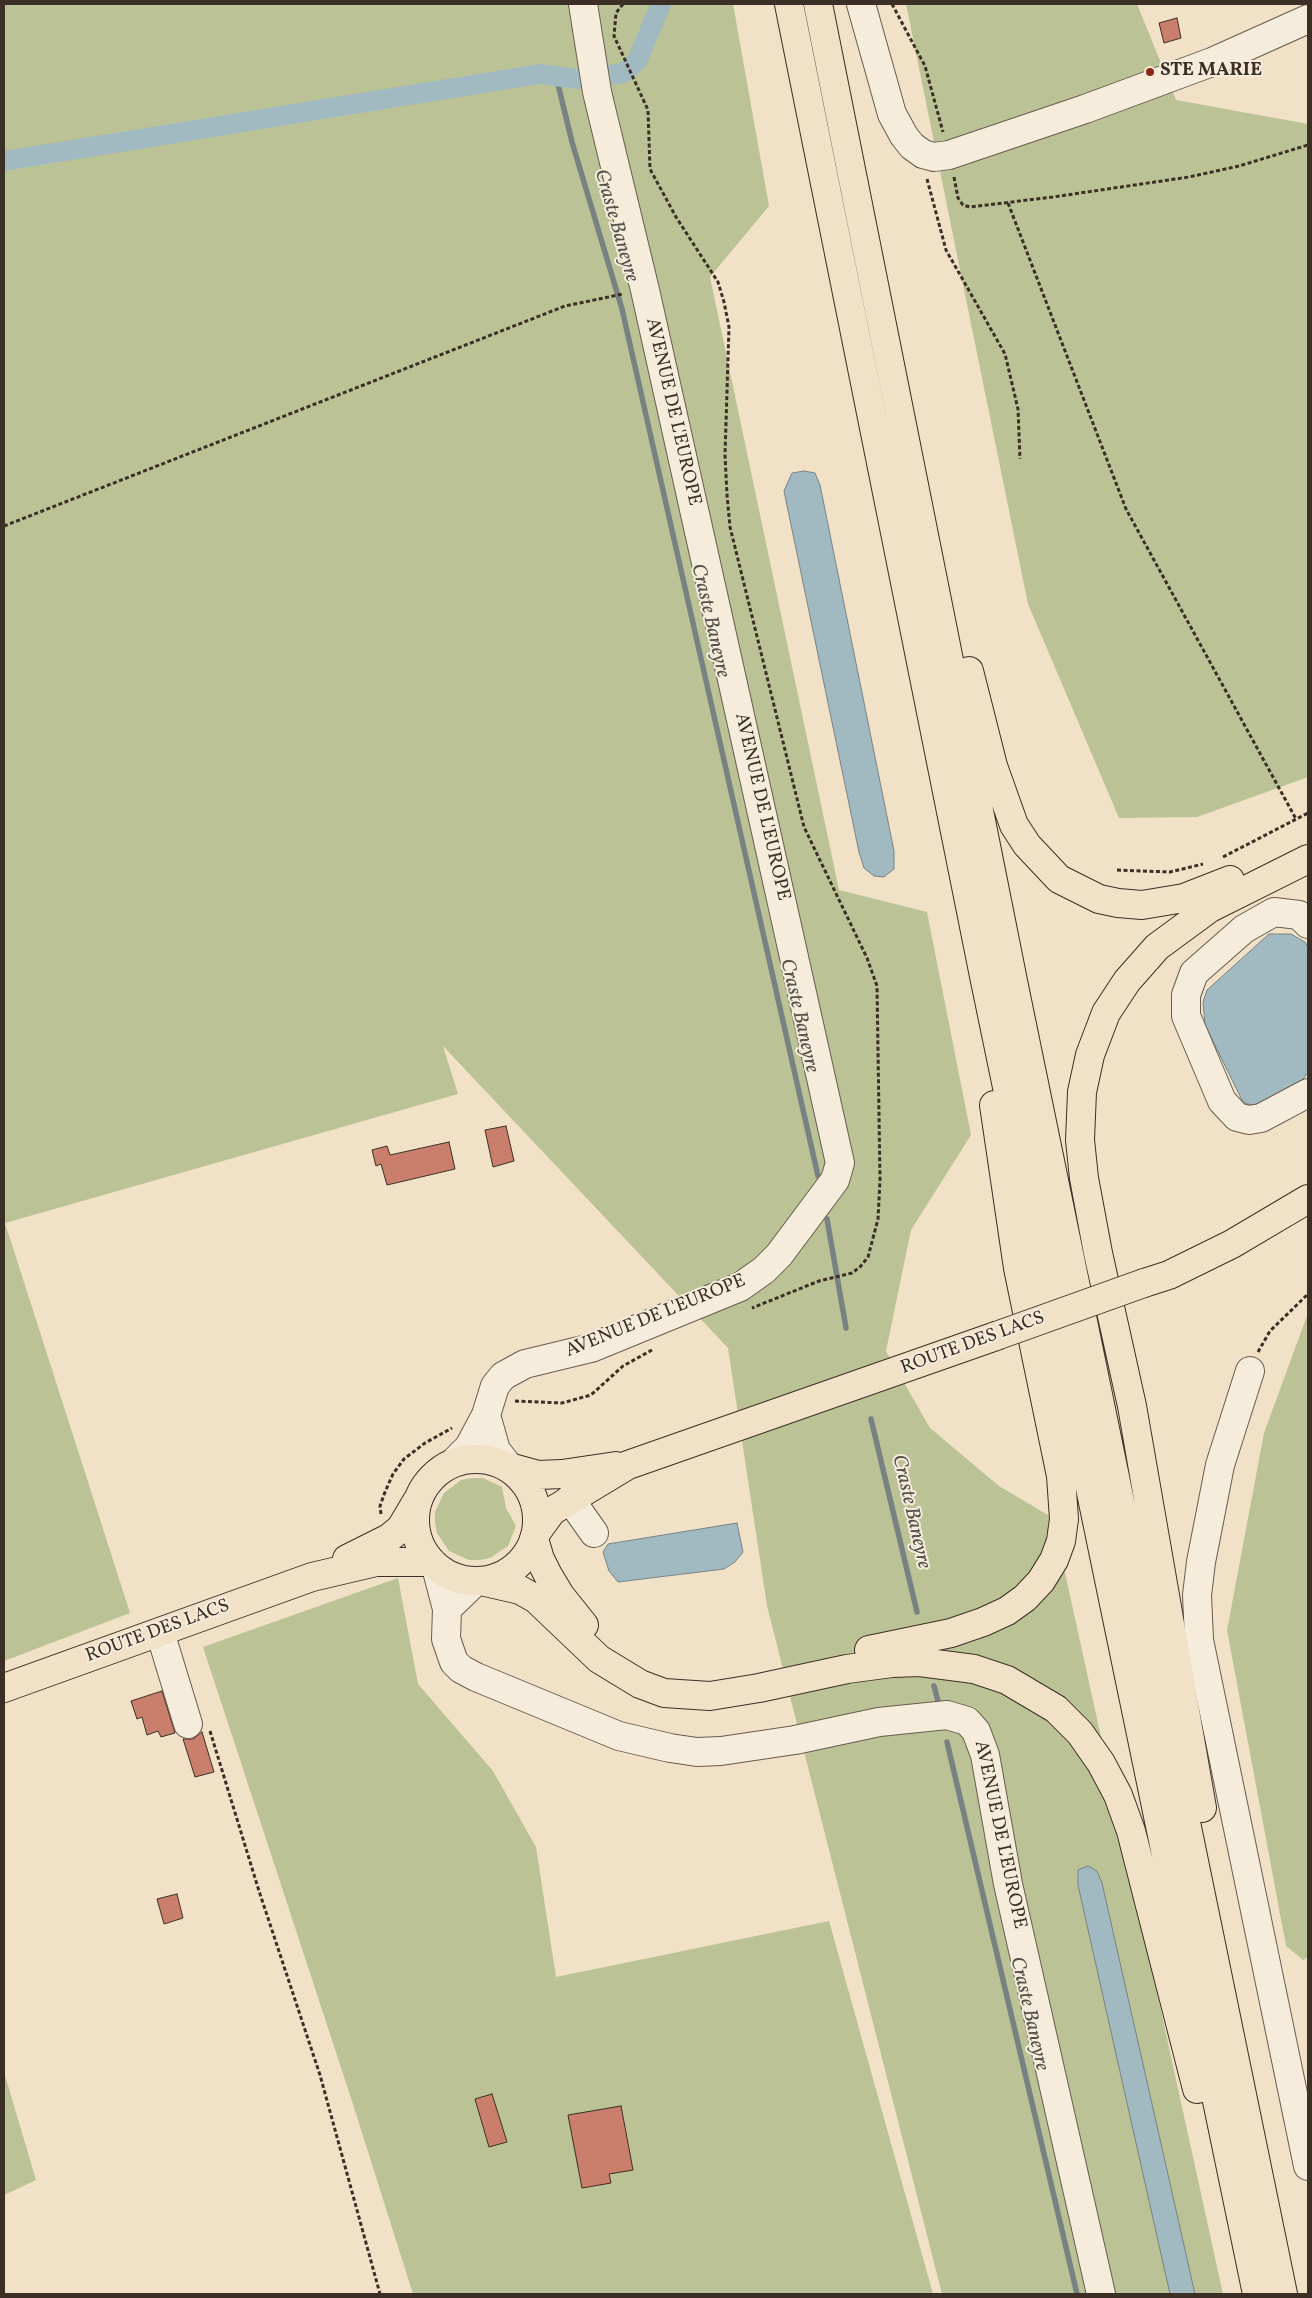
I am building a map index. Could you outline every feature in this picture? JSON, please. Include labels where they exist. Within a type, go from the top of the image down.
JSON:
[{"type":"main road","points":[[789,4],[984,976],[1257,2294]]},
{"type":"main road","points":[[818,4],[882,316],[939,615],[1014,986],[1241,2086],[1282,2294]]},
{"type":"main road","points":[[882,316],[993,766],[1014,825],[1027,845],[1059,879],[1080,891],[1109,901],[1142,905],[1165,902],[1204,892],[1302,831]]},
{"type":"main road","points":[[1241,2086],[1212,1865],[1132,1406],[1098,1253],[1084,1178],[1080,1140],[1082,1092],[1090,1055],[1106,1013],[1127,981],[1157,947],[1210,908],[1308,859]]},
{"type":"main road","points":[[535,1536],[540,1559],[560,1595],[587,1629],[627,1660],[651,1672],[675,1680],[708,1682],[752,1675],[951,1633],[1007,1611],[1025,1598],[1041,1580],[1054,1560],[1061,1541],[1064,1500],[1061,1476],[1015,1249],[990,1079],[984,976]]},
{"type":"main road","name":"ROUTE DES LACS","points":[[535,1536],[552,1511],[628,1465],[1169,1275],[1232,1244],[1308,1199]]},
{"type":"main road","points":[[472,1458],[491,1460],[509,1467],[522,1479],[532,1496],[537,1514],[535,1536],[529,1552],[517,1566],[500,1577],[479,1581],[465,1581],[450,1576],[434,1564],[424,1553],[416,1536],[414,1518],[418,1500],[426,1484],[438,1471],[454,1462],[472,1458]]},
{"type":"main road","name":"ROUTE DES LACS","points":[[509,1467],[538,1475],[562,1474],[628,1465]]},
{"type":"main road","name":"ROUTE DES LACS","points":[[312,1577],[389,1538],[401,1528],[418,1500]]},
{"type":"main road","name":"ROUTE DES LACS","points":[[4,1688],[312,1577],[376,1562],[434,1564]]},
{"type":"main road","points":[[479,1581],[520,1590],[536,1599],[599,1659],[640,1684],[664,1693],[710,1696],[847,1670],[892,1663],[920,1662],[974,1669],[1007,1680],[1056,1709],[1080,1734],[1101,1763],[1118,1795],[1131,1831],[1198,2095],[1240,2294]]},
{"type":"street","name":"AVENUE DE L'EUROPE","points":[[454,1462],[468,1447],[488,1409],[498,1380],[516,1368],[591,1348],[726,1294],[753,1278],[778,1255],[818,1204],[835,1180],[840,1163],[643,282],[597,92],[582,4]]},
{"type":"street","points":[[861,4],[892,114],[904,136],[936,155],[1085,109],[1212,62],[1308,19]]},
{"type":"street","points":[[1308,924],[1299,915],[1274,912],[1244,929],[1194,973],[1186,995],[1186,1016],[1222,1101],[1237,1118],[1249,1120],[1261,1118],[1308,1093]]},
{"type":"street","points":[[1250,1371],[1220,1465],[1201,1562],[1196,1595],[1199,1640],[1308,2166]]},
{"type":"street","points":[[488,1409],[496,1450],[509,1467]]},
{"type":"street","points":[[570,1499],[594,1533]]},
{"type":"street","name":"AVENUE DE L'EUROPE","points":[[434,1564],[447,1609],[446,1639],[451,1656],[461,1669],[619,1736],[647,1744],[698,1752],[721,1752],[786,1742],[904,1718],[947,1715],[967,1722],[976,1731],[985,1755],[1008,1884],[1101,2294]]},
{"type":"street","points":[[447,1609],[479,1581]]},
{"type":"street","points":[[160,1632],[198,1724]]},
{"type":"path","points":[[623,4],[616,13],[614,36],[637,82],[648,110],[650,169],[676,217],[718,282],[724,302],[729,326],[725,455],[726,496],[730,527],[804,827],[867,958],[877,986],[880,1180],[878,1219],[868,1257],[852,1273],[819,1281],[750,1310]]},
{"type":"path","points":[[892,4],[925,66],[936,155],[963,205],[970,207],[1008,203],[1189,177],[1239,166],[1308,145]]},
{"type":"path","points":[[936,155],[922,161],[930,195],[946,250],[1004,354],[1018,409],[1020,459]]},
{"type":"path","points":[[1008,203],[1126,509],[1302,831]]},
{"type":"path","points":[[4,526],[565,306],[623,294]]},
{"type":"path","points":[[1302,831],[1308,813]]},
{"type":"path","points":[[1216,860],[1302,831]]},
{"type":"path","points":[[1117,870],[1170,872],[1207,863]]},
{"type":"path","points":[[1250,1371],[1256,1355],[1270,1331],[1308,1294]]},
{"type":"path","points":[[488,1409],[504,1408],[515,1400],[562,1403],[591,1394],[623,1366],[661,1346]]},
{"type":"path","points":[[389,1538],[382,1520],[380,1506],[393,1474],[404,1459],[425,1443],[461,1423]]},
{"type":"path","points":[[198,1724],[259,1891],[320,2075],[380,2294]]},
{"type":"green space","points":[[4,4],[733,4],[769,206],[710,277],[839,890],[927,912],[971,1135],[911,1230],[886,1351],[930,1428],[999,1486],[1053,1518],[1223,2294],[942,2294],[767,1606],[728,1348],[443,1046],[458,1094],[5,1223],[130,1613],[4,1661]]},
{"type":"green space","points":[[906,4],[1137,4],[1176,100],[1308,124],[1308,777],[1197,817],[1119,818],[1028,604]]},
{"type":"green space","points":[[1308,1313],[1308,1957],[1303,1960],[1286,1946],[1227,1630],[1264,1433]]},
{"type":"green space","points":[[483,1478],[502,1487],[506,1508],[516,1526],[508,1546],[490,1558],[480,1560],[469,1560],[449,1551],[437,1533],[435,1523],[435,1512],[444,1493],[461,1480]]},
{"type":"green space","points":[[398,1578],[418,1684],[493,1771],[536,1847],[556,1977],[829,1921],[933,2294],[413,2294],[351,2098],[203,1647]]},
{"type":"green space","points":[[4,2072],[36,2180],[4,2195]]},
{"type":"water","points":[[804,471],[815,473],[820,485],[894,851],[894,869],[884,877],[874,876],[864,868],[859,852],[784,491],[792,473]]},
{"type":"water","points":[[1269,934],[1291,934],[1305,942],[1308,947],[1308,1072],[1299,1085],[1258,1108],[1243,1102],[1205,1025],[1203,1002],[1207,990]]},
{"type":"water","points":[[737,1523],[743,1552],[735,1562],[724,1569],[618,1582],[609,1571],[603,1552],[608,1544]]},
{"type":"water","points":[[1088,1866],[1097,1871],[1102,1883],[1195,2294],[1170,2294],[1078,1885],[1078,1870]]},
{"type":"building","points":[[1177,18],[1181,38],[1164,43],[1159,23]]},
{"type":"building","points":[[506,1126],[514,1161],[493,1167],[485,1130]]},
{"type":"building","points":[[449,1142],[455,1169],[387,1185],[381,1164],[376,1166],[372,1150],[387,1146],[390,1155]]},
{"type":"building","points":[[162,1691],[175,1733],[161,1737],[158,1731],[147,1735],[142,1717],[137,1719],[131,1701]]},
{"type":"building","points":[[202,1732],[214,1772],[195,1777],[183,1739],[193,1739]]},
{"type":"building","points":[[177,1894],[183,1918],[164,1924],[157,1899]]},
{"type":"building","points":[[492,2094],[507,2142],[489,2147],[475,2099]]},
{"type":"building","points":[[621,2106],[633,2170],[609,2174],[611,2183],[582,2188],[568,2115]]},
{"type":"waterway","points":[[4,161],[539,74],[578,79],[617,74],[625,72],[637,61],[661,4]]},
{"type":"waterway","name":"Craste Baneyre","points":[[556,76],[572,142],[622,309],[818,1176]]},
{"type":"waterway","name":"Craste Baneyre","points":[[827,1219],[846,1328]]},
{"type":"waterway","name":"Craste Baneyre","points":[[871,1419],[917,1612]]},
{"type":"waterway","name":"Craste Baneyre","points":[[934,1686],[938,1701]]},
{"type":"waterway","name":"Craste Baneyre","points":[[947,1742],[1077,2294]]},
{"type":"place","name":"STE MARIE","points":[[1150,72]]}]
